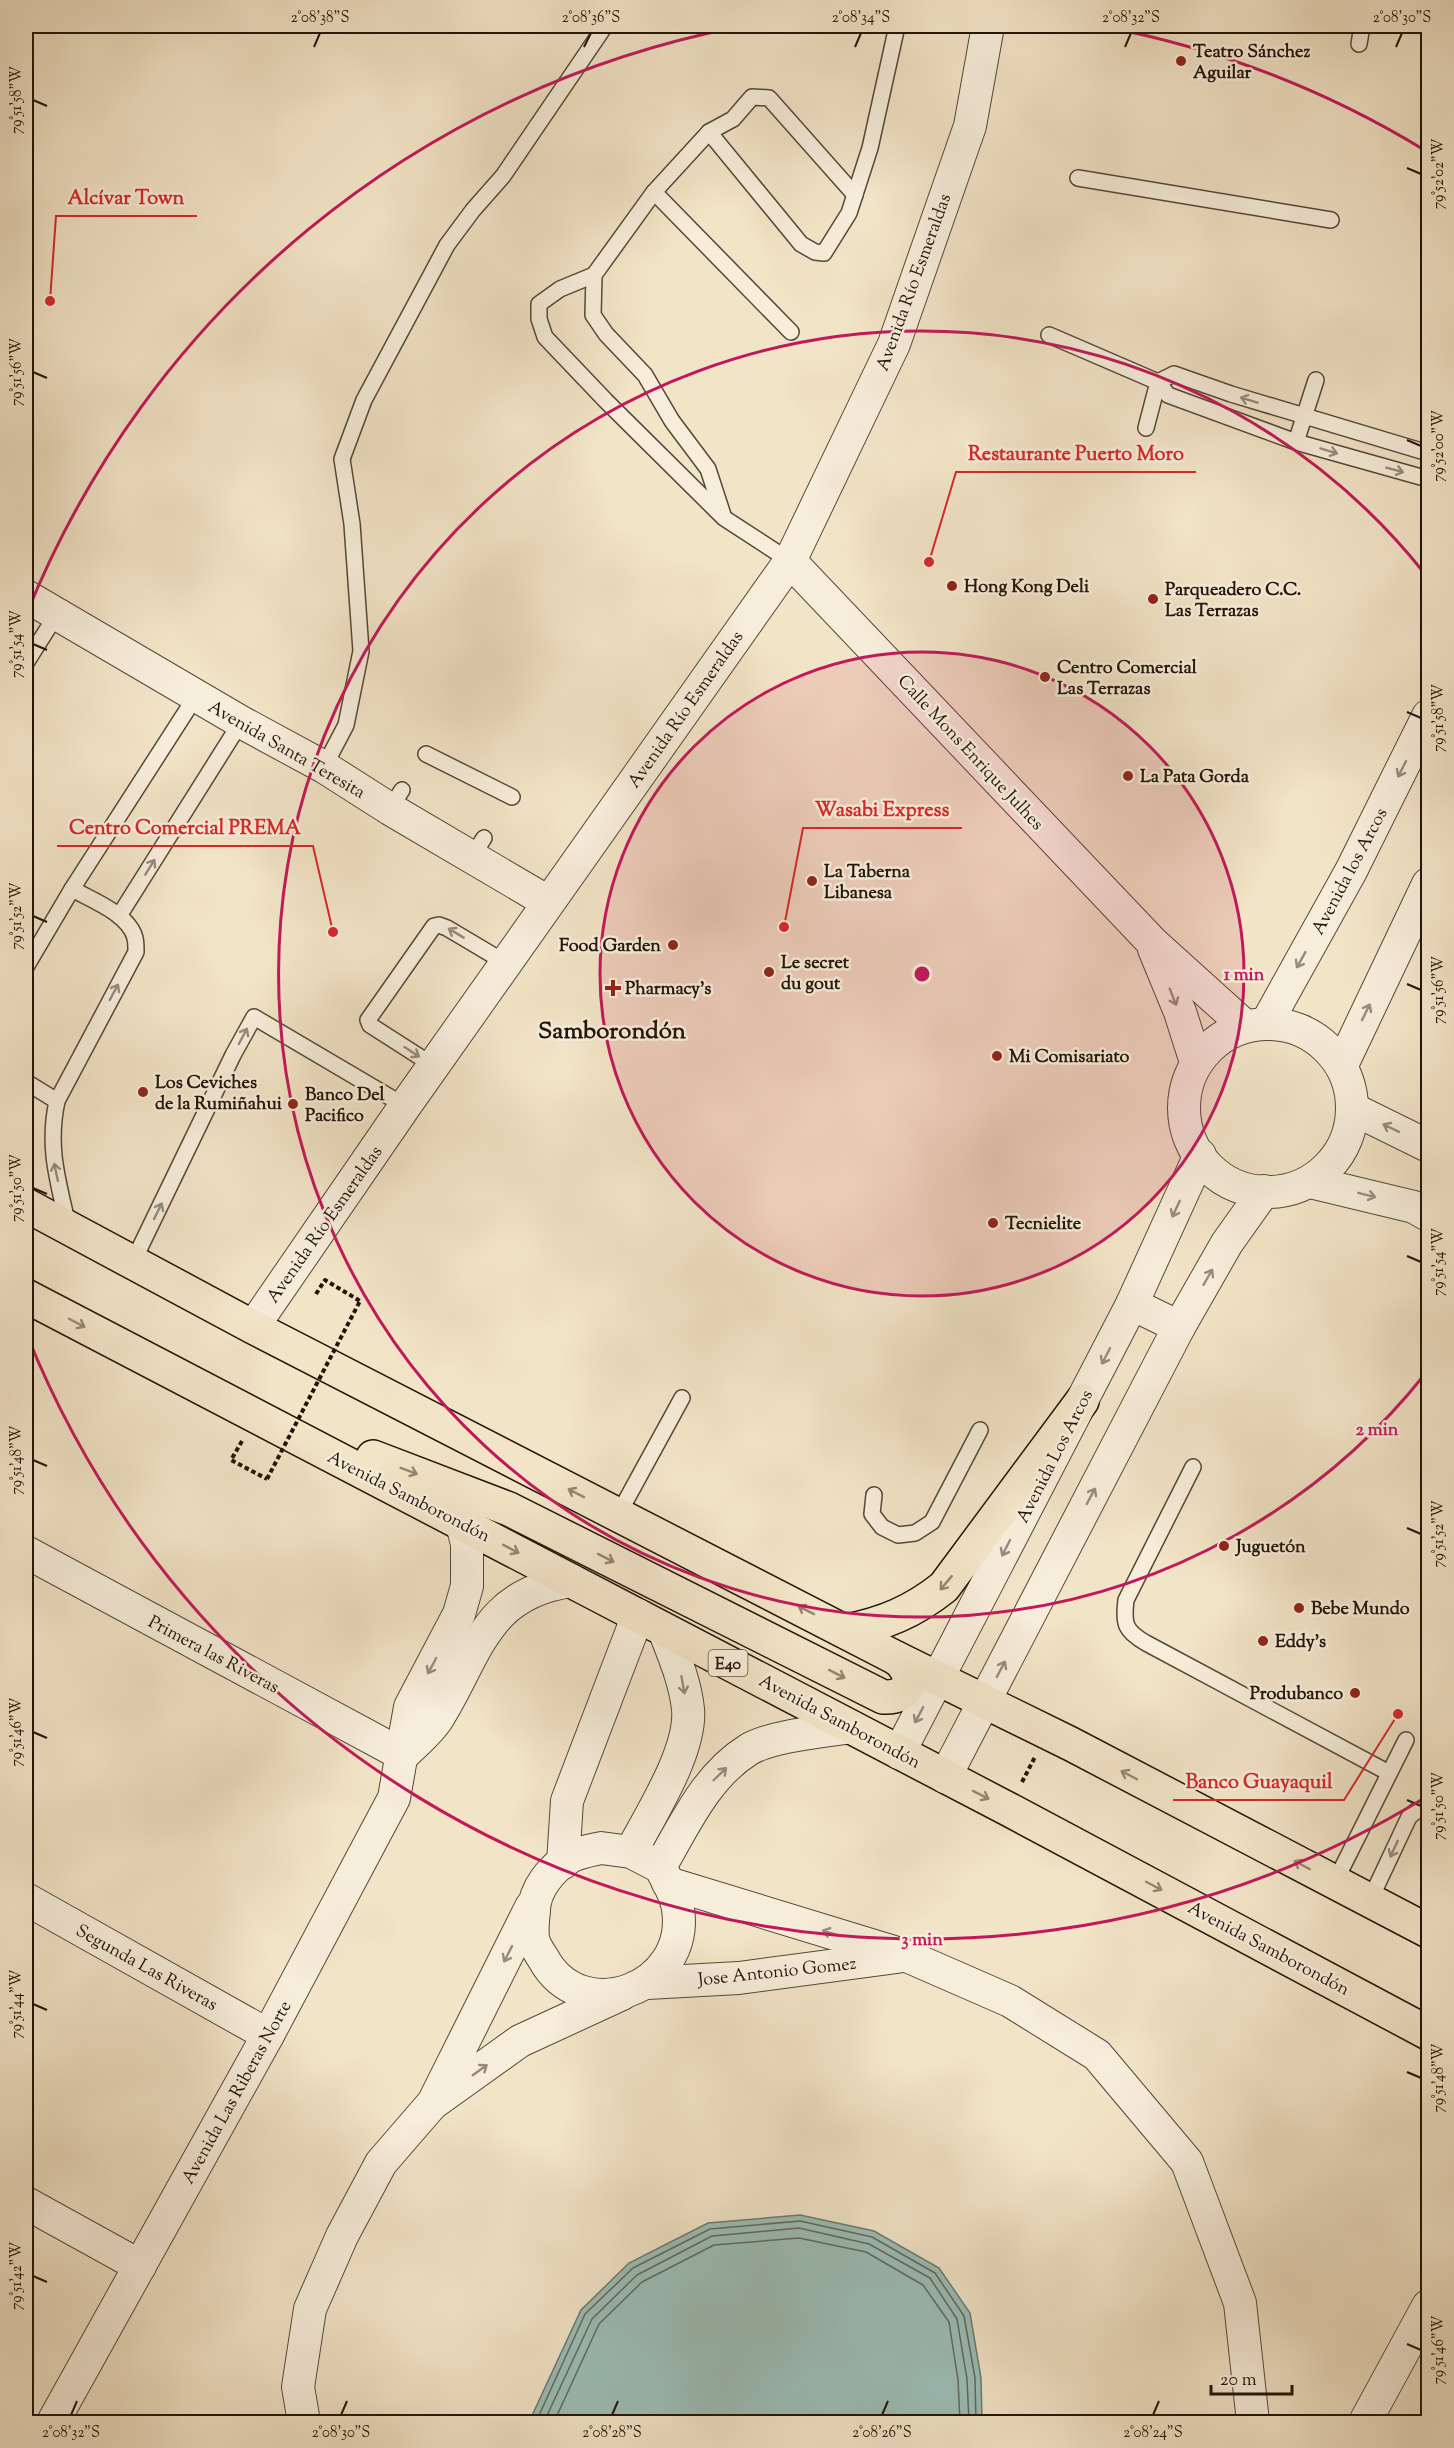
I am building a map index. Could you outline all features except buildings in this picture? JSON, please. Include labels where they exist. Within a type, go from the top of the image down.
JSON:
[{"type":"highway","points":[[26,1205],[253,1327],[896,1658],[1048,1732],[1428,1931]]},
{"type":"highway","name":"Avenida Samborondón","points":[[26,1296],[1008,1809],[1428,2033]]},
{"type":"highway","points":[[217,1397],[509,1509],[883,1697],[900,1695],[909,1681],[909,1673],[905,1664],[896,1658]]},
{"type":"highway","points":[[846,1631],[874,1626],[904,1614],[927,1601],[944,1587],[1082,1401]]},
{"type":"street","name":"Avenida Río Esmeraldas","points":[[253,1327],[548,902],[790,561],[894,344],[970,126],[988,26]]},
{"type":"street","name":"Calle Mons Enrique Julhes","points":[[790,561],[1152,942],[1255,1025]]},
{"type":"street","name":"Avenida Santa Teresita","points":[[26,596],[241,722],[324,767],[396,799],[478,848],[548,902]]},
{"type":"street","name":"Avenida los Arcos","points":[[1255,1025],[1351,871],[1428,716]]},
{"type":"street","points":[[1342,1065],[1428,884]]},
{"type":"street","name":"Calle Mons Enrique Julhes","points":[[1152,942],[1180,1012],[1196,1062]]},
{"type":"street","points":[[1255,1025],[1288,1026],[1310,1034],[1328,1048],[1342,1065],[1351,1087],[1353,1109],[1348,1138],[1332,1163],[1310,1182],[1288,1190],[1245,1189],[1227,1182],[1211,1171],[1190,1138],[1185,1119],[1184,1100],[1188,1080],[1196,1062],[1209,1046],[1226,1034],[1255,1025]]},
{"type":"street","points":[[1353,1109],[1428,1146]]},
{"type":"street","name":"Avenida Los Arcos","points":[[899,1753],[1132,1304],[1200,1155]]},
{"type":"street","points":[[1310,1182],[1414,1207],[1428,1215]]},
{"type":"street","points":[[945,1777],[1179,1328],[1227,1243],[1264,1191]]},
{"type":"street","points":[[1132,1304],[1179,1328]]},
{"type":"street","name":"Avenida Las Riberas Norte","points":[[53,2422],[268,2036],[394,1798],[410,1707],[459,1614],[465,1596],[469,1565],[462,1524]]},
{"type":"street","name":"Primera las Riveras","points":[[26,1552],[403,1755]]},
{"type":"street","points":[[403,1755],[436,1721],[488,1628],[506,1606],[526,1593],[548,1584],[572,1581]]},
{"type":"street","points":[[631,1852],[682,1750],[688,1711],[681,1675],[651,1623]]},
{"type":"street","points":[[563,1863],[567,1801],[651,1623]]},
{"type":"street","points":[[664,1875],[714,1778],[749,1749],[790,1736],[852,1727]]},
{"type":"street","points":[[601,1848],[631,1852],[664,1875],[678,1909],[677,1937],[667,1963],[635,1989],[584,1994],[551,1973],[533,1940],[534,1901],[548,1874],[572,1856],[601,1848]]},
{"type":"street","name":"Jose Antonio Gomez","points":[[664,1875],[907,1956],[1010,2001],[1097,2055],[1187,2162],[1240,2303],[1253,2422]]},
{"type":"street","name":"Segunda Las Riveras","points":[[26,1899],[268,2036]]},
{"type":"street","name":"Jose Antonio Gomez","points":[[432,2104],[534,1901]]},
{"type":"street","name":"Jose Antonio Gomez","points":[[304,2422],[298,2387],[310,2309],[342,2236],[381,2163],[432,2104],[520,2041],[635,1989],[907,1956]]},
{"type":"street","points":[[26,2203],[140,2265]]},
{"type":"street","points":[[1365,2422],[1428,2306]]},
{"type":"lane","points":[[324,767],[346,725],[361,651],[352,524],[342,459],[364,400],[447,245],[472,210],[503,176],[605,26]]},
{"type":"lane","points":[[709,132],[801,244],[815,252],[824,253],[849,213],[855,195],[870,148],[897,26]]},
{"type":"lane","points":[[1359,44],[1362,26]]},
{"type":"lane","points":[[790,561],[724,518],[545,337],[539,319],[539,304],[560,289],[594,275],[654,192],[709,132],[733,119],[752,97],[769,98],[855,195]]},
{"type":"lane","points":[[1078,178],[1331,220]]},
{"type":"lane","points":[[654,192],[791,332]]},
{"type":"lane","points":[[594,275],[593,315],[606,334],[645,375],[672,421],[708,469],[724,518]]},
{"type":"lane","points":[[1049,335],[1158,382],[1168,394],[1296,442],[1428,479]]},
{"type":"lane","points":[[1146,428],[1158,382],[1174,374],[1305,417],[1428,453]]},
{"type":"lane","points":[[1296,442],[1316,380]]},
{"type":"lane","points":[[1361,461],[1368,435]]},
{"type":"lane","points":[[26,663],[57,614]]},
{"type":"lane","points":[[26,967],[72,889],[196,696]]},
{"type":"lane","points":[[119,916],[241,722]]},
{"type":"lane","points":[[426,754],[512,797]]},
{"type":"lane","points":[[68,1229],[52,1153],[52,1127],[57,1101],[136,952],[135,938],[128,924],[119,916],[72,889]]},
{"type":"lane","points":[[434,1066],[369,1023],[368,1020],[387,992],[434,926],[447,927],[506,963]]},
{"type":"lane","points":[[132,1264],[232,1055],[254,1017],[405,1106]]},
{"type":"lane","points":[[26,1083],[57,1101]]},
{"type":"lane","points":[[618,1515],[682,1398]]},
{"type":"lane","points":[[874,1495],[872,1514],[882,1527],[898,1534],[915,1533],[932,1522],[980,1430]]},
{"type":"lane","points":[[1193,1467],[1126,1600],[1124,1616],[1127,1629],[1146,1643],[1389,1773]]},
{"type":"lane","points":[[1335,1882],[1406,1740]]},
{"type":"lane","points":[[1370,1900],[1409,1818],[1416,1811],[1428,1810]]},
{"type":"path","points":[[242,1441],[231,1460],[267,1479],[360,1301],[325,1280],[316,1294]]},
{"type":"path","points":[[1008,1809],[1048,1732]]},
{"type":"water","points":[[800,2215],[874,2231],[939,2268],[970,2313],[981,2378],[982,2422],[529,2422],[581,2310],[629,2263],[708,2223]]},
{"type":"place","name":"Teatro Sánchez Aguilar","points":[[1181,61]]},
{"type":"place","name":"Alcívar Town","points":[[50,301]]},
{"type":"place","name":"Restaurante Puerto Moro","points":[[929,562]]},
{"type":"place","name":"Hong Kong Deli","points":[[952,586]]},
{"type":"place","name":"Parqueadero C.C. Las Terrazas","points":[[1153,599]]},
{"type":"place","name":"Centro Comercial Las Terrazas","points":[[1045,677]]},
{"type":"place","name":"La Pata Gorda","points":[[1128,776]]},
{"type":"place","name":"La Taberna Libanesa","points":[[812,881]]},
{"type":"place","name":"Wasabi Express","points":[[784,927]]},
{"type":"place","name":"Centro Comercial PREMA","points":[[333,932]]},
{"type":"place","name":"Food Garden","points":[[673,945]]},
{"type":"place","name":"Le secret du gout","points":[[769,972]]},
{"type":"place","name":"Pharmacy's","points":[[613,988]]},
{"type":"place","name":"Mi Comisariato","points":[[997,1056]]},
{"type":"place","name":"Los Ceviches de la Rumiñahui","points":[[143,1092]]},
{"type":"place","name":"Banco Del Pacifico","points":[[293,1104]]},
{"type":"place","name":"Tecnielite","points":[[993,1223]]},
{"type":"place","name":"Juguetón","points":[[1224,1546]]},
{"type":"place","name":"Bebe Mundo","points":[[1299,1608]]},
{"type":"place","name":"Eddy’s","points":[[1263,1641]]},
{"type":"place","name":"Produbanco","points":[[1355,1693]]},
{"type":"place","name":"Banco Guayaquil","points":[[1398,1714]]},
{"type":"district","name":"Samborondón","points":[[612,1030]]}]
